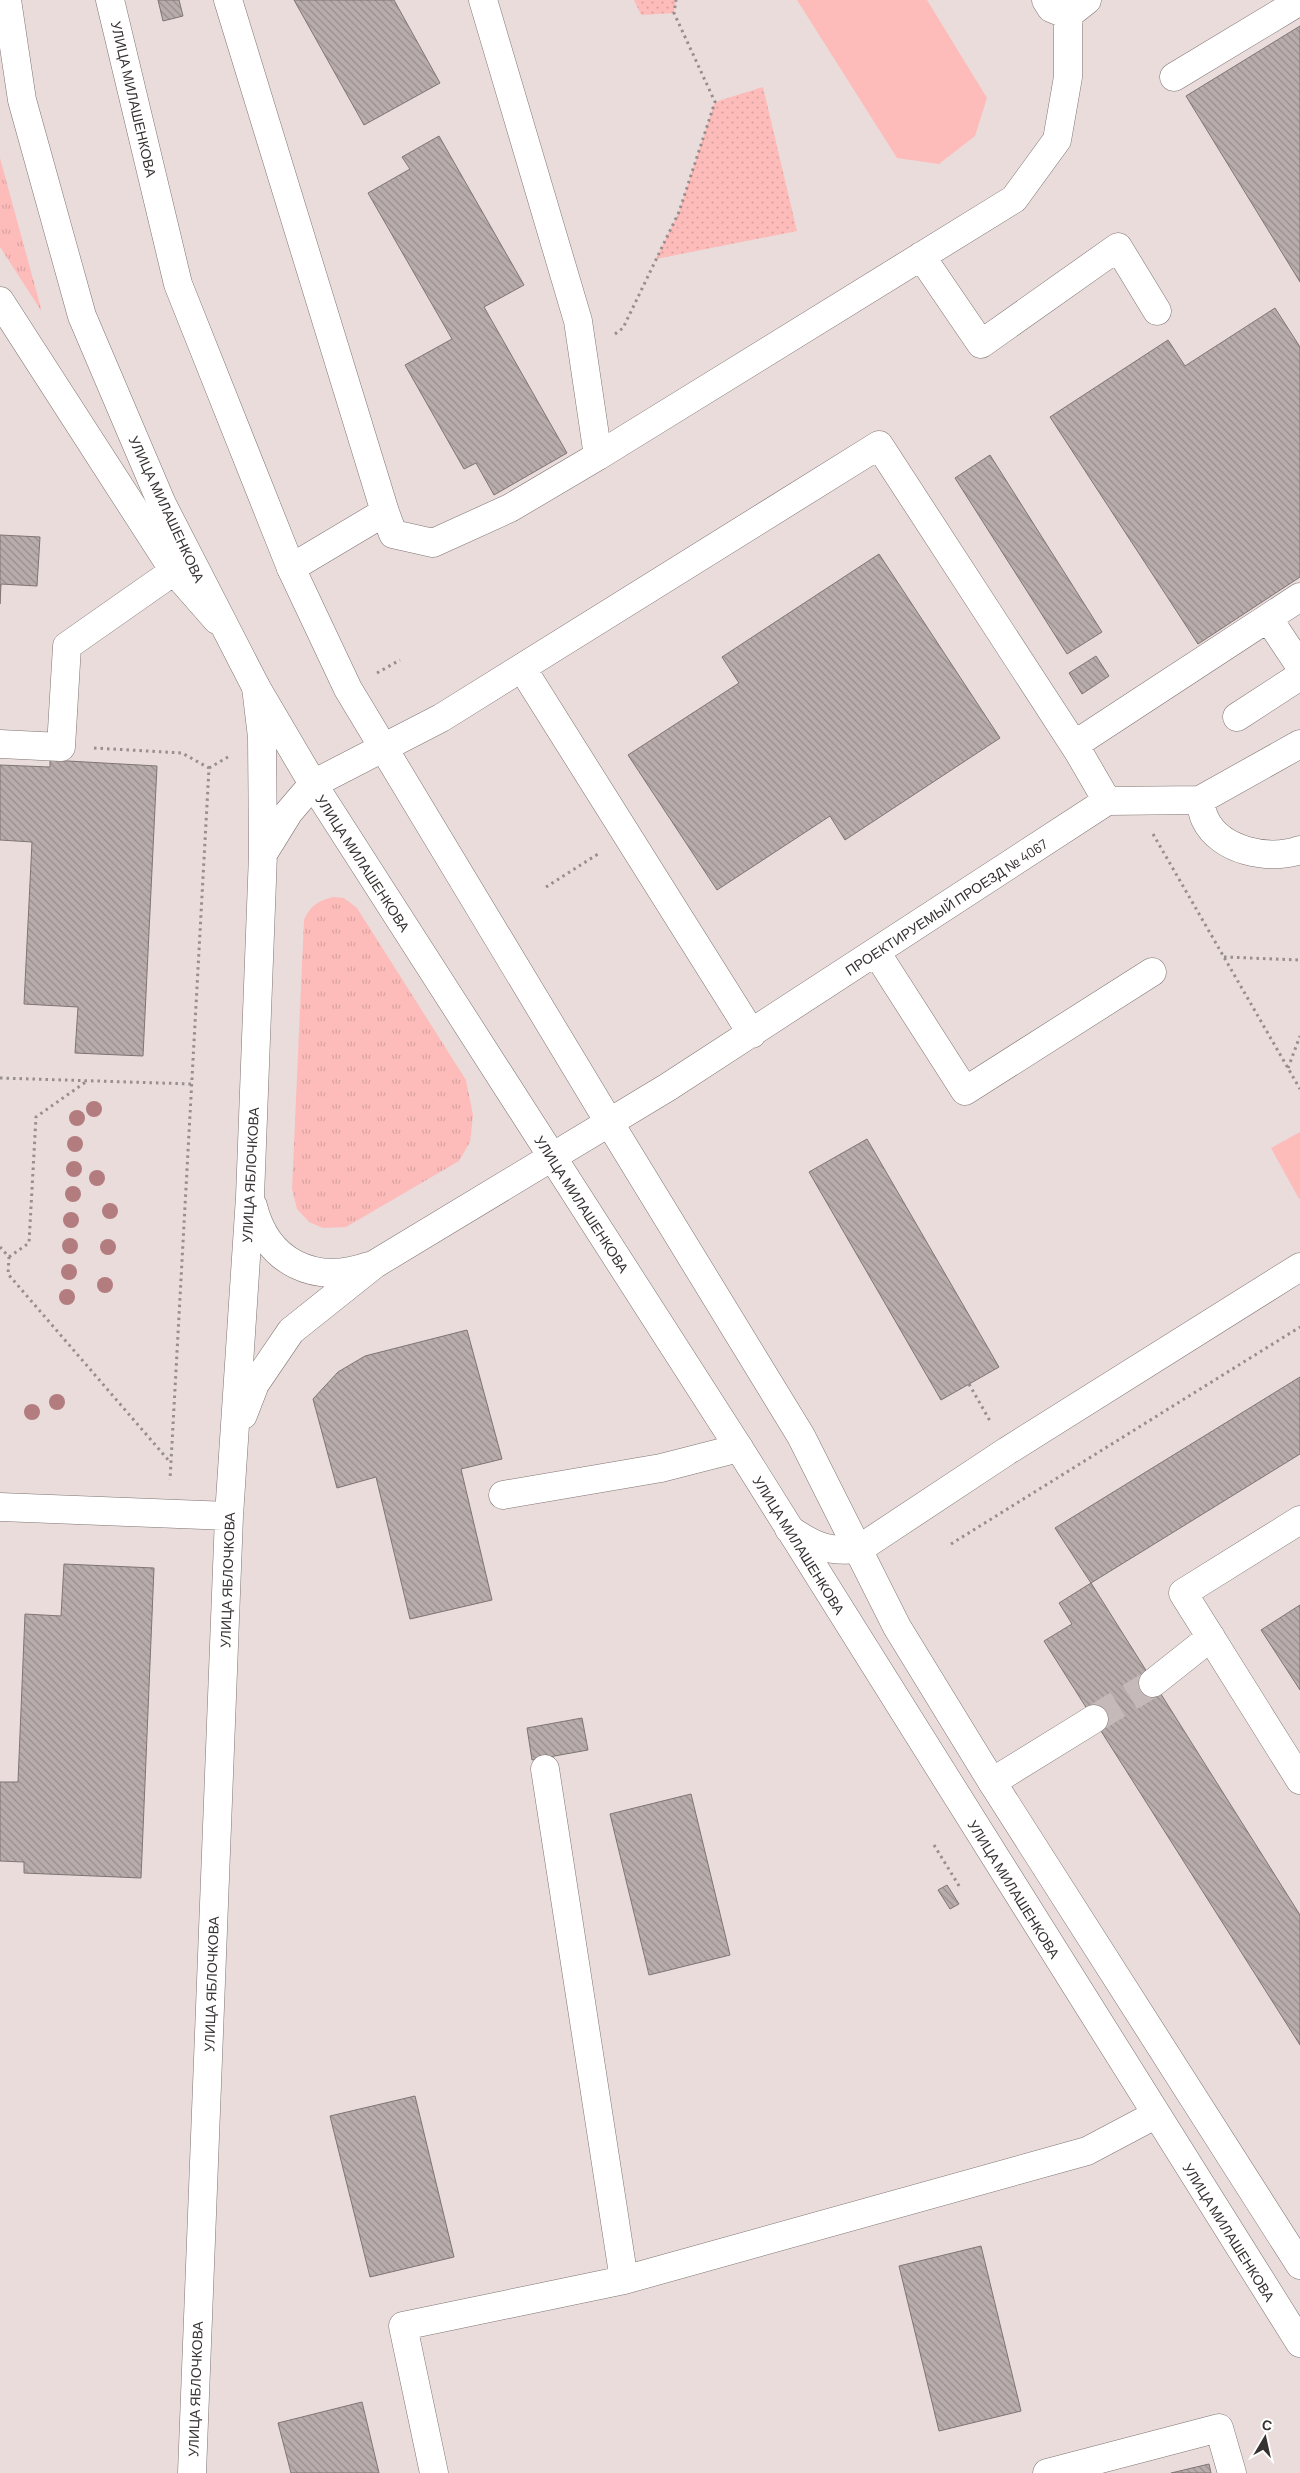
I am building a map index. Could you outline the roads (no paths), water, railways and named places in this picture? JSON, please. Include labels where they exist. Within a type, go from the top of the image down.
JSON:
[{"type":"main road","name":"УЛИЦА МИЛАШЕНКОВА","points":[[7,0],[22,100],[82,316],[162,504],[256,687],[313,784],[739,1448],[1155,2115],[1300,2342]]},
{"type":"main road","name":"УЛИЦА МИЛАШЕНКОВА","points":[[110,0],[178,284],[291,568],[348,690],[801,1436],[859,1548],[897,1627],[992,1782],[1300,2265]]},
{"type":"main road","points":[[228,0],[384,512],[393,534],[433,544],[510,508],[598,456],[1014,199],[1057,140],[1068,77],[1077,8],[1051,8],[1046,0]]},
{"type":"main road","points":[[482,0],[578,321],[598,456]]},
{"type":"main road","points":[[1174,77],[1300,1]]},
{"type":"main road","points":[[922,256],[981,344],[1118,247],[1156,311]]},
{"type":"main road","points":[[4,314],[174,571],[226,631]]},
{"type":"main road","points":[[263,854],[289,812],[313,784],[441,718],[879,445],[1074,745],[1107,801],[1200,800],[1300,744]]},
{"type":"main road","points":[[291,568],[384,512]]},
{"type":"main road","points":[[0,744],[61,746],[67,646],[174,571]]},
{"type":"main road","points":[[1074,745],[1300,597]]},
{"type":"main road","points":[[1268,618],[1300,666]]},
{"type":"main road","points":[[522,668],[752,1034]]},
{"type":"main road","points":[[1237,718],[1300,676]]},
{"type":"main road","name":"УЛИЦА ЯБЛОЧКОВА","points":[[192,2473],[229,1516],[250,1197],[263,854],[262,738],[256,687]]},
{"type":"main road","points":[[1200,800],[1205,819],[1219,837],[1256,855],[1289,854],[1300,850]]},
{"type":"main road","name":"ПРОЕКТИРУЕМЫЙ ПРОЕЗД № 4067","points":[[375,1264],[552,1158],[752,1034],[1107,801]]},
{"type":"main road","points":[[876,952],[965,1091],[1152,972]]},
{"type":"main road","points":[[250,1197],[257,1224],[273,1248],[295,1265],[321,1273],[349,1273],[375,1264]]},
{"type":"main road","points":[[234,1437],[255,1384],[291,1332],[375,1264]]},
{"type":"main road","points":[[790,1529],[820,1548],[840,1551],[859,1548],[1007,1451],[1300,1267]]},
{"type":"main road","points":[[503,1495],[661,1468],[739,1448]]},
{"type":"main road","points":[[0,1507],[229,1516]]},
{"type":"main road","points":[[1300,1520],[1183,1593],[1300,1780]]},
{"type":"main road","points":[[1153,1683],[1211,1637]]},
{"type":"main road","points":[[992,1782],[1094,1719]]},
{"type":"main road","points":[[544,1769],[624,2280]]},
{"type":"main road","points":[[434,2473],[403,2326],[624,2280],[1087,2152],[1155,2115]]},
{"type":"main road","points":[[1047,2473],[1219,2428],[1232,2473]]},
{"type":"tunnel","points":[[1094,1719],[1153,1683]]}]
